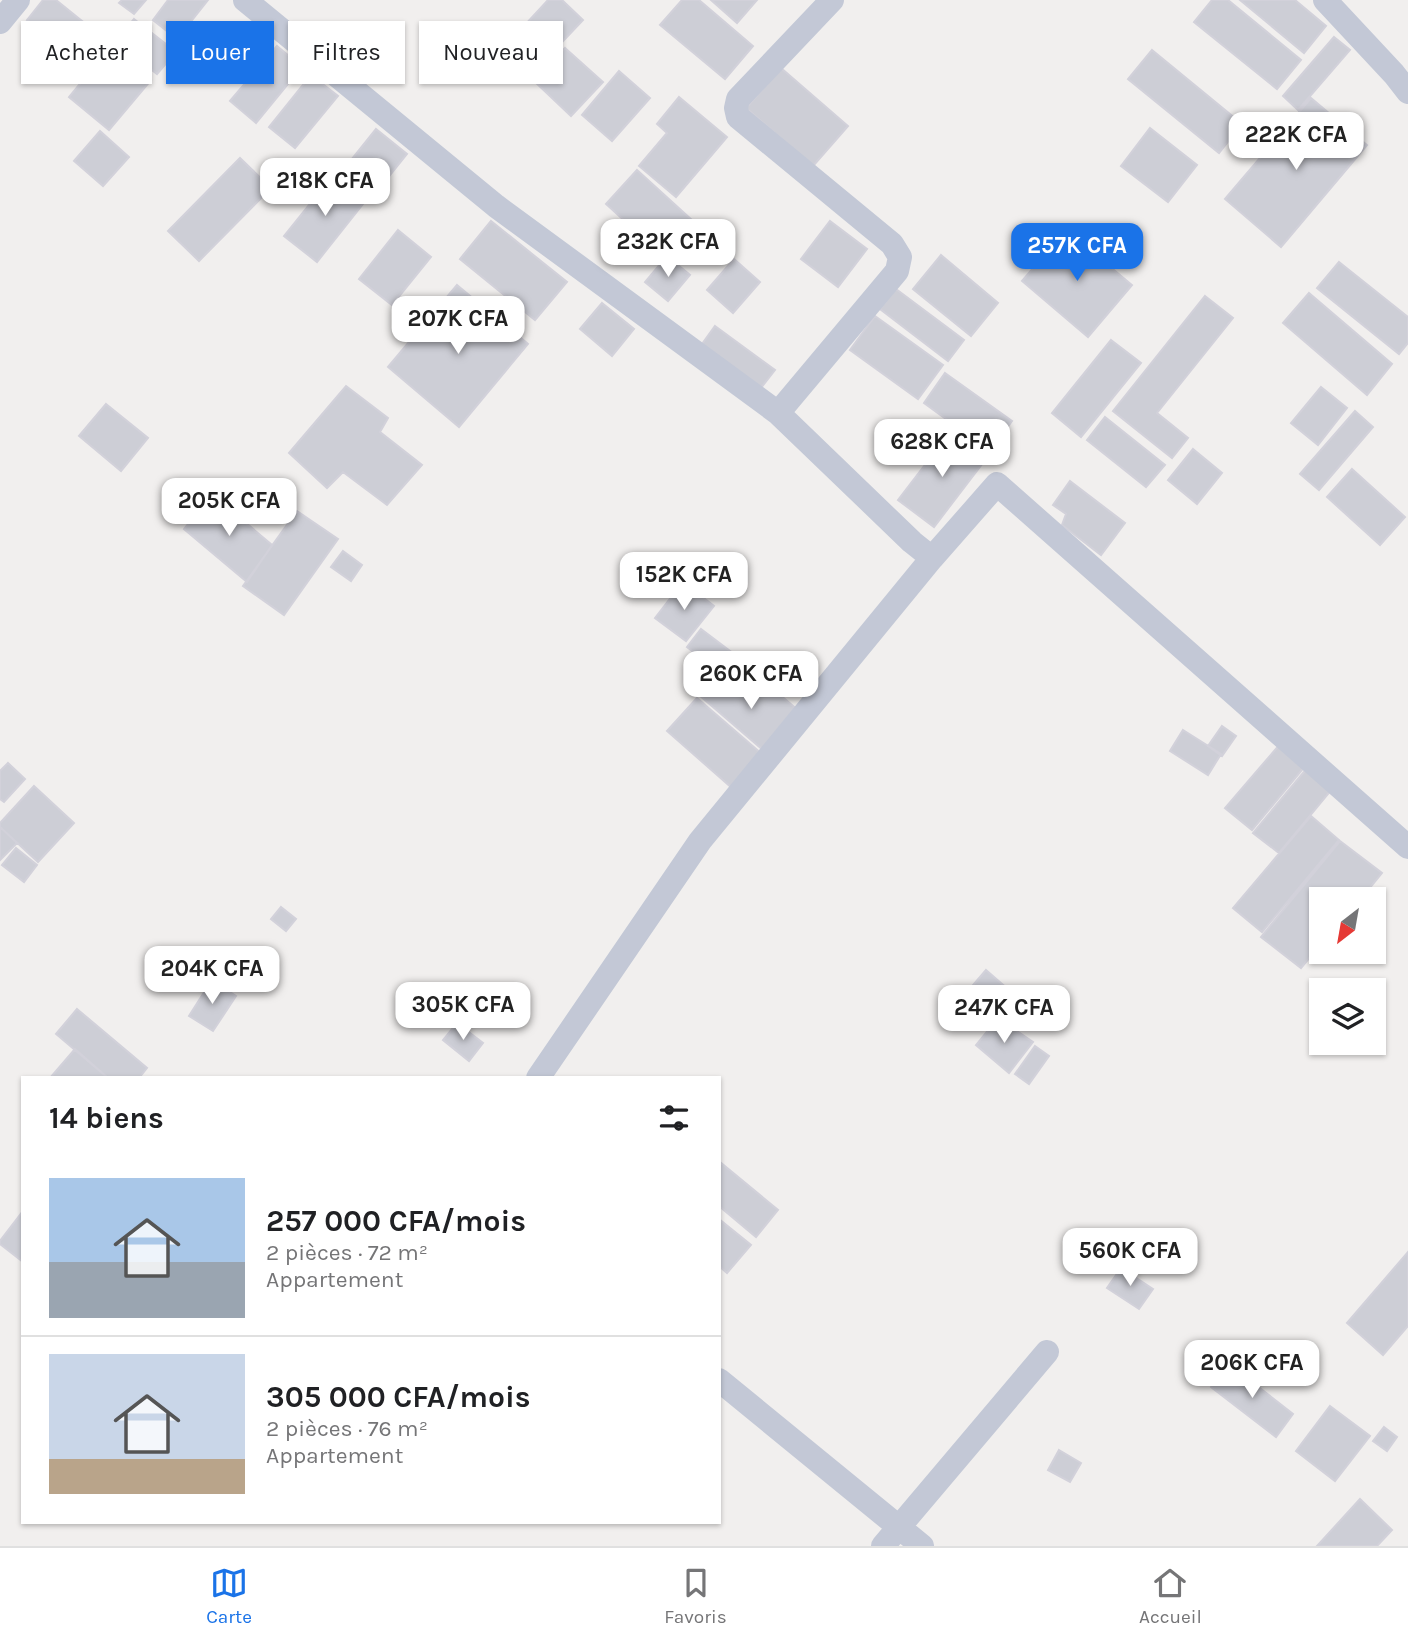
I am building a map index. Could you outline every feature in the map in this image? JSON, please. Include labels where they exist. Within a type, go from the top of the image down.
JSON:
[{"type":"street","points":[[0,22],[18,0]]},
{"type":"street","points":[[245,0],[496,206],[778,413],[932,558]]},
{"type":"street","points":[[778,413],[897,271],[900,257],[892,244],[738,117],[738,99],[832,0]]},
{"type":"street","points":[[1325,0],[1408,92]]},
{"type":"street","points":[[539,1076],[700,841],[932,558],[997,484],[1408,847]]},
{"type":"street","points":[[883,1546],[1047,1352]]},
{"type":"street","points":[[721,1382],[922,1546]]},
{"type":"building","points":[[43,0],[56,0],[82,21],[28,21]]},
{"type":"building","points":[[122,0],[146,0],[134,14],[119,3]]},
{"type":"building","points":[[168,0],[208,0],[191,21],[166,21],[166,30],[153,20]]},
{"type":"building","points":[[548,0],[562,0],[583,20],[563,41],[563,21],[529,21]]},
{"type":"building","points":[[682,0],[699,0],[753,46],[725,79],[660,25]]},
{"type":"building","points":[[711,0],[757,0],[737,23]]},
{"type":"building","points":[[1212,0],[1228,0],[1301,60],[1277,89],[1194,22]]},
{"type":"building","points":[[1240,0],[1295,0],[1326,26],[1304,53]]},
{"type":"building","points":[[152,33],[166,44],[166,64],[157,74],[152,70]]},
{"type":"building","points":[[1334,37],[1350,50],[1298,110],[1283,96]]},
{"type":"building","points":[[277,46],[288,55],[288,84],[256,123],[230,101],[245,84],[274,84],[274,50]]},
{"type":"building","points":[[565,48],[603,82],[571,116],[537,84],[563,84]]},
{"type":"building","points":[[1152,50],[1242,124],[1219,153],[1128,79]]},
{"type":"building","points":[[781,68],[848,126],[813,166],[746,108]]},
{"type":"building","points":[[619,71],[650,98],[612,141],[582,115]]},
{"type":"building","points":[[80,84],[148,84],[109,130],[69,97]]},
{"type":"building","points":[[304,84],[323,84],[338,96],[295,148],[269,127]]},
{"type":"building","points":[[679,97],[727,137],[676,197],[639,166],[667,133],[657,124]]},
{"type":"building","points":[[1311,98],[1367,145],[1281,247],[1225,199]]},
{"type":"building","points":[[1150,128],[1197,165],[1168,202],[1121,166]]},
{"type":"building","points":[[376,129],[407,154],[374,195],[343,170]]},
{"type":"building","points":[[100,131],[129,157],[103,186],[74,161]]},
{"type":"building","points":[[240,158],[271,188],[199,261],[168,231]]},
{"type":"building","points":[[637,170],[692,220],[661,254],[606,204]]},
{"type":"building","points":[[334,174],[367,199],[317,262],[284,236]]},
{"type":"building","points":[[491,221],[567,282],[535,320],[460,259]]},
{"type":"building","points":[[830,221],[867,249],[838,287],[801,259]]},
{"type":"building","points":[[398,230],[431,257],[392,305],[359,279]]},
{"type":"building","points":[[1066,230],[1132,285],[1088,337],[1022,281]]},
{"type":"building","points":[[941,255],[998,303],[971,336],[913,289]]},
{"type":"building","points":[[667,256],[690,275],[668,301],[645,282]]},
{"type":"building","points":[[734,259],[760,282],[733,313],[707,290]]},
{"type":"building","points":[[1339,262],[1408,317],[1408,343],[1399,354],[1317,288]]},
{"type":"building","points":[[457,285],[528,344],[459,427],[388,367]]},
{"type":"building","points":[[896,289],[964,340],[948,361],[880,309]]},
{"type":"building","points":[[1309,293],[1392,364],[1367,395],[1283,323]]},
{"type":"building","points":[[1205,296],[1233,318],[1157,413],[1188,438],[1172,458],[1113,411]]},
{"type":"building","points":[[602,303],[634,329],[612,356],[580,329]]},
{"type":"building","points":[[875,316],[943,365],[918,399],[850,350]]},
{"type":"building","points":[[715,326],[775,370],[761,388],[702,344]]},
{"type":"building","points":[[1111,340],[1141,363],[1081,437],[1052,413]]},
{"type":"building","points":[[945,373],[1012,421],[990,451],[924,403]]},
{"type":"building","points":[[346,386],[388,418],[380,432],[422,465],[387,505],[343,472],[327,488],[289,453]]},
{"type":"building","points":[[1321,387],[1347,408],[1318,445],[1291,423]]},
{"type":"building","points":[[106,404],[148,438],[121,471],[79,436]]},
{"type":"building","points":[[1355,411],[1373,427],[1319,490],[1300,474]]},
{"type":"building","points":[[1105,417],[1165,465],[1146,487],[1087,440]]},
{"type":"building","points":[[951,431],[986,459],[934,527],[898,500]]},
{"type":"building","points":[[1193,449],[1222,473],[1197,504],[1168,480]]},
{"type":"building","points":[[1352,469],[1405,517],[1380,545],[1327,497]]},
{"type":"building","points":[[1070,481],[1125,523],[1101,555],[1062,525],[1066,514],[1053,505]]},
{"type":"building","points":[[212,494],[272,545],[247,582],[184,529]]},
{"type":"building","points":[[297,511],[338,539],[284,615],[243,586]]},
{"type":"building","points":[[343,551],[362,565],[351,581],[331,567]]},
{"type":"building","points":[[683,582],[714,606],[686,641],[655,618]]},
{"type":"building","points":[[701,629],[734,654],[720,672],[687,647]]},
{"type":"building","points":[[718,676],[752,704],[767,684],[798,710],[763,750],[699,695]]},
{"type":"building","points":[[697,698],[762,754],[732,788],[667,731]]},
{"type":"building","points":[[1222,726],[1236,736],[1222,756],[1208,746]]},
{"type":"building","points":[[1183,730],[1221,754],[1208,775],[1170,751]]},
{"type":"building","points":[[1281,743],[1306,765],[1252,830],[1225,808]]},
{"type":"building","points":[[8,763],[25,779],[4,802],[0,799],[0,771]]},
{"type":"building","points":[[1308,767],[1333,788],[1279,853],[1253,833]]},
{"type":"building","points":[[34,786],[74,823],[38,862],[0,827],[0,823]]},
{"type":"building","points":[[1311,816],[1339,840],[1262,932],[1233,908]]},
{"type":"building","points":[[0,827],[17,843],[0,860]]},
{"type":"building","points":[[1340,841],[1382,873],[1371,887],[1309,887],[1309,958],[1301,968],[1261,937]]},
{"type":"building","points":[[16,848],[37,865],[24,882],[2,865]]},
{"type":"building","points":[[281,907],[296,919],[286,931],[271,919]]},
{"type":"building","points":[[986,970],[1016,996],[992,1024],[962,998]]},
{"type":"building","points":[[212,980],[236,996],[213,1031],[189,1016]]},
{"type":"building","points":[[77,1009],[147,1068],[141,1076],[106,1076],[56,1034]]},
{"type":"building","points":[[998,1018],[1033,1042],[1009,1073],[976,1045]]},
{"type":"building","points":[[457,1023],[483,1043],[469,1061],[443,1040]]},
{"type":"building","points":[[1035,1046],[1049,1056],[1029,1084],[1015,1074]]},
{"type":"building","points":[[75,1049],[106,1076],[52,1076]]},
{"type":"building","points":[[721,1163],[778,1210],[756,1237],[721,1208]]},
{"type":"building","points":[[21,1214],[21,1260],[0,1244]]},
{"type":"building","points":[[721,1221],[751,1245],[727,1273],[721,1268]]},
{"type":"building","points":[[1408,1252],[1408,1326],[1383,1355],[1347,1323]]},
{"type":"building","points":[[1121,1268],[1153,1289],[1139,1309],[1107,1288]]},
{"type":"building","points":[[1229,1364],[1293,1414],[1276,1437],[1211,1387]]},
{"type":"building","points":[[1330,1406],[1370,1436],[1335,1481],[1296,1451]]},
{"type":"building","points":[[1384,1427],[1397,1437],[1387,1451],[1373,1441]]},
{"type":"building","points":[[1059,1450],[1081,1463],[1070,1482],[1048,1470]]},
{"type":"building","points":[[1360,1499],[1392,1530],[1377,1546],[1317,1546]]}]
